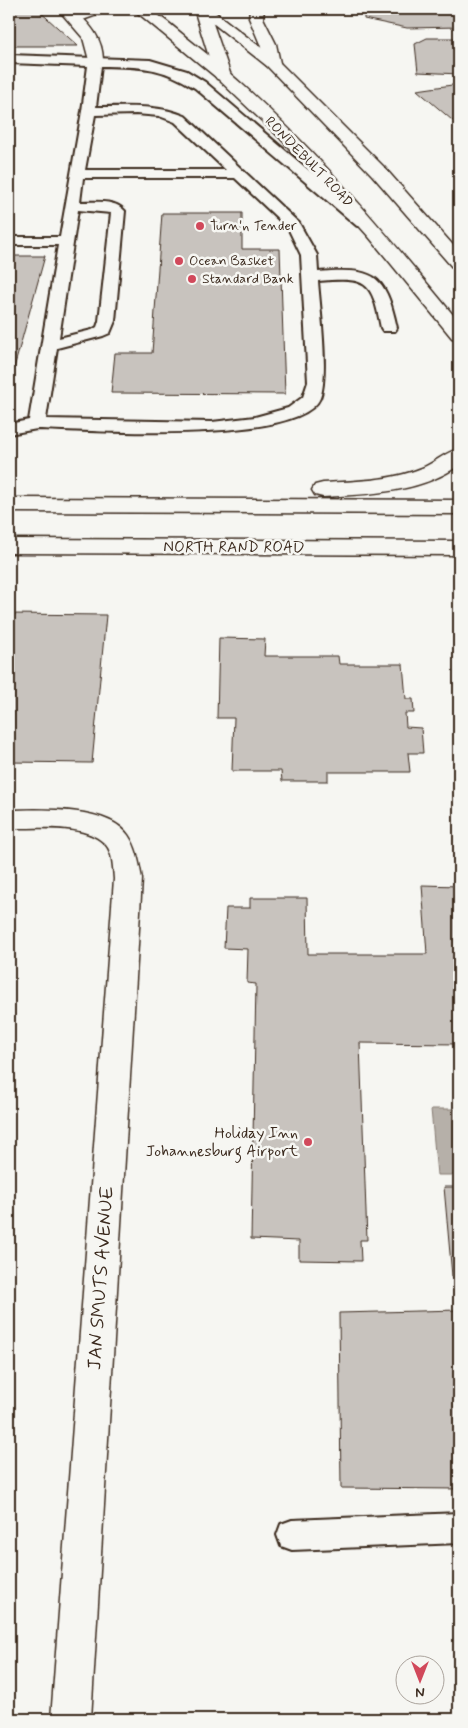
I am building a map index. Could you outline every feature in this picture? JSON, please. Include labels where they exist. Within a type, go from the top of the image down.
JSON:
[{"type":"main road","points":[[70,14],[100,9]]},
{"type":"main road","name":"RONDEBULT ROAD","points":[[140,9],[224,76],[318,168],[385,243],[459,334]]},
{"type":"main road","points":[[202,9],[224,76]]},
{"type":"main road","points":[[202,9],[272,64],[378,171],[459,264]]},
{"type":"main road","points":[[257,9],[256,18],[268,44],[272,64]]},
{"type":"main road","points":[[70,14],[88,33],[96,47],[95,61]]},
{"type":"main road","points":[[162,505],[233,496],[357,488],[415,479],[437,471],[459,455]]},
{"type":"main road","points":[[9,505],[459,507]]},
{"type":"main road","name":"NORTH RAND ROAD","points":[[9,546],[459,548]]},
{"type":"main road","name":"JAN SMUTS AVENUE","points":[[9,819],[66,820],[95,826],[116,839],[125,858],[128,879],[71,1719]]},
{"type":"lane","points":[[9,60],[150,64],[182,74],[200,85],[385,243]]},
{"type":"lane","points":[[37,424],[77,174],[89,111],[95,61]]},
{"type":"lane","points":[[9,429],[37,424],[212,427],[255,422],[294,412],[311,399],[316,382],[309,255],[294,226],[180,119],[171,114],[156,112],[89,111]]},
{"type":"lane","points":[[77,174],[239,174]]},
{"type":"lane","points":[[50,344],[78,340],[93,335],[104,330],[107,321],[118,211],[111,207],[72,206]]},
{"type":"lane","points":[[9,241],[66,241]]},
{"type":"lane","points":[[310,277],[349,275],[362,276],[370,280],[376,285],[382,296],[389,328]]},
{"type":"lane","points":[[292,1535],[459,1528]]},
{"type":"shaded area","points":[[431,1109],[459,1109],[459,1175],[437,1175]]},
{"type":"building","points":[[9,9],[37,9],[78,46],[9,46]]},
{"type":"building","points":[[364,9],[459,9],[459,27],[407,28],[364,19]]},
{"type":"building","points":[[427,38],[459,38],[459,74],[418,72],[415,44]]},
{"type":"building","points":[[459,84],[459,126],[417,90]]},
{"type":"building","points":[[162,213],[242,213],[242,249],[280,249],[285,394],[111,393],[115,353],[152,353]]},
{"type":"building","points":[[9,256],[45,256],[9,386]]},
{"type":"building","points":[[9,614],[106,615],[92,763],[9,762]]},
{"type":"building","points":[[219,638],[265,639],[264,656],[338,656],[339,664],[403,664],[406,699],[413,699],[414,713],[405,713],[406,727],[421,728],[423,753],[408,753],[410,772],[328,772],[328,781],[282,781],[281,771],[232,771],[234,718],[217,718]]},
{"type":"building","name":"Holiday Inn Johannesburg Airport","points":[[422,885],[459,886],[459,1044],[360,1043],[367,1240],[360,1240],[361,1261],[299,1260],[299,1241],[251,1239],[256,984],[247,983],[248,949],[224,948],[226,908],[250,908],[250,898],[307,898],[308,954],[427,954]]},
{"type":"building","points":[[444,1187],[459,1187],[459,1276],[452,1276]]},
{"type":"building","points":[[459,1310],[459,1489],[341,1488],[339,1313]]},
{"type":"place","name":"Turn'n Tender","points":[[200,226]]},
{"type":"place","name":"Ocean Basket","points":[[179,261]]},
{"type":"place","name":"Standard Bank","points":[[192,279]]},
{"type":"place","name":"Holiday Inn Johannesburg Airport","points":[[308,1142]]}]
